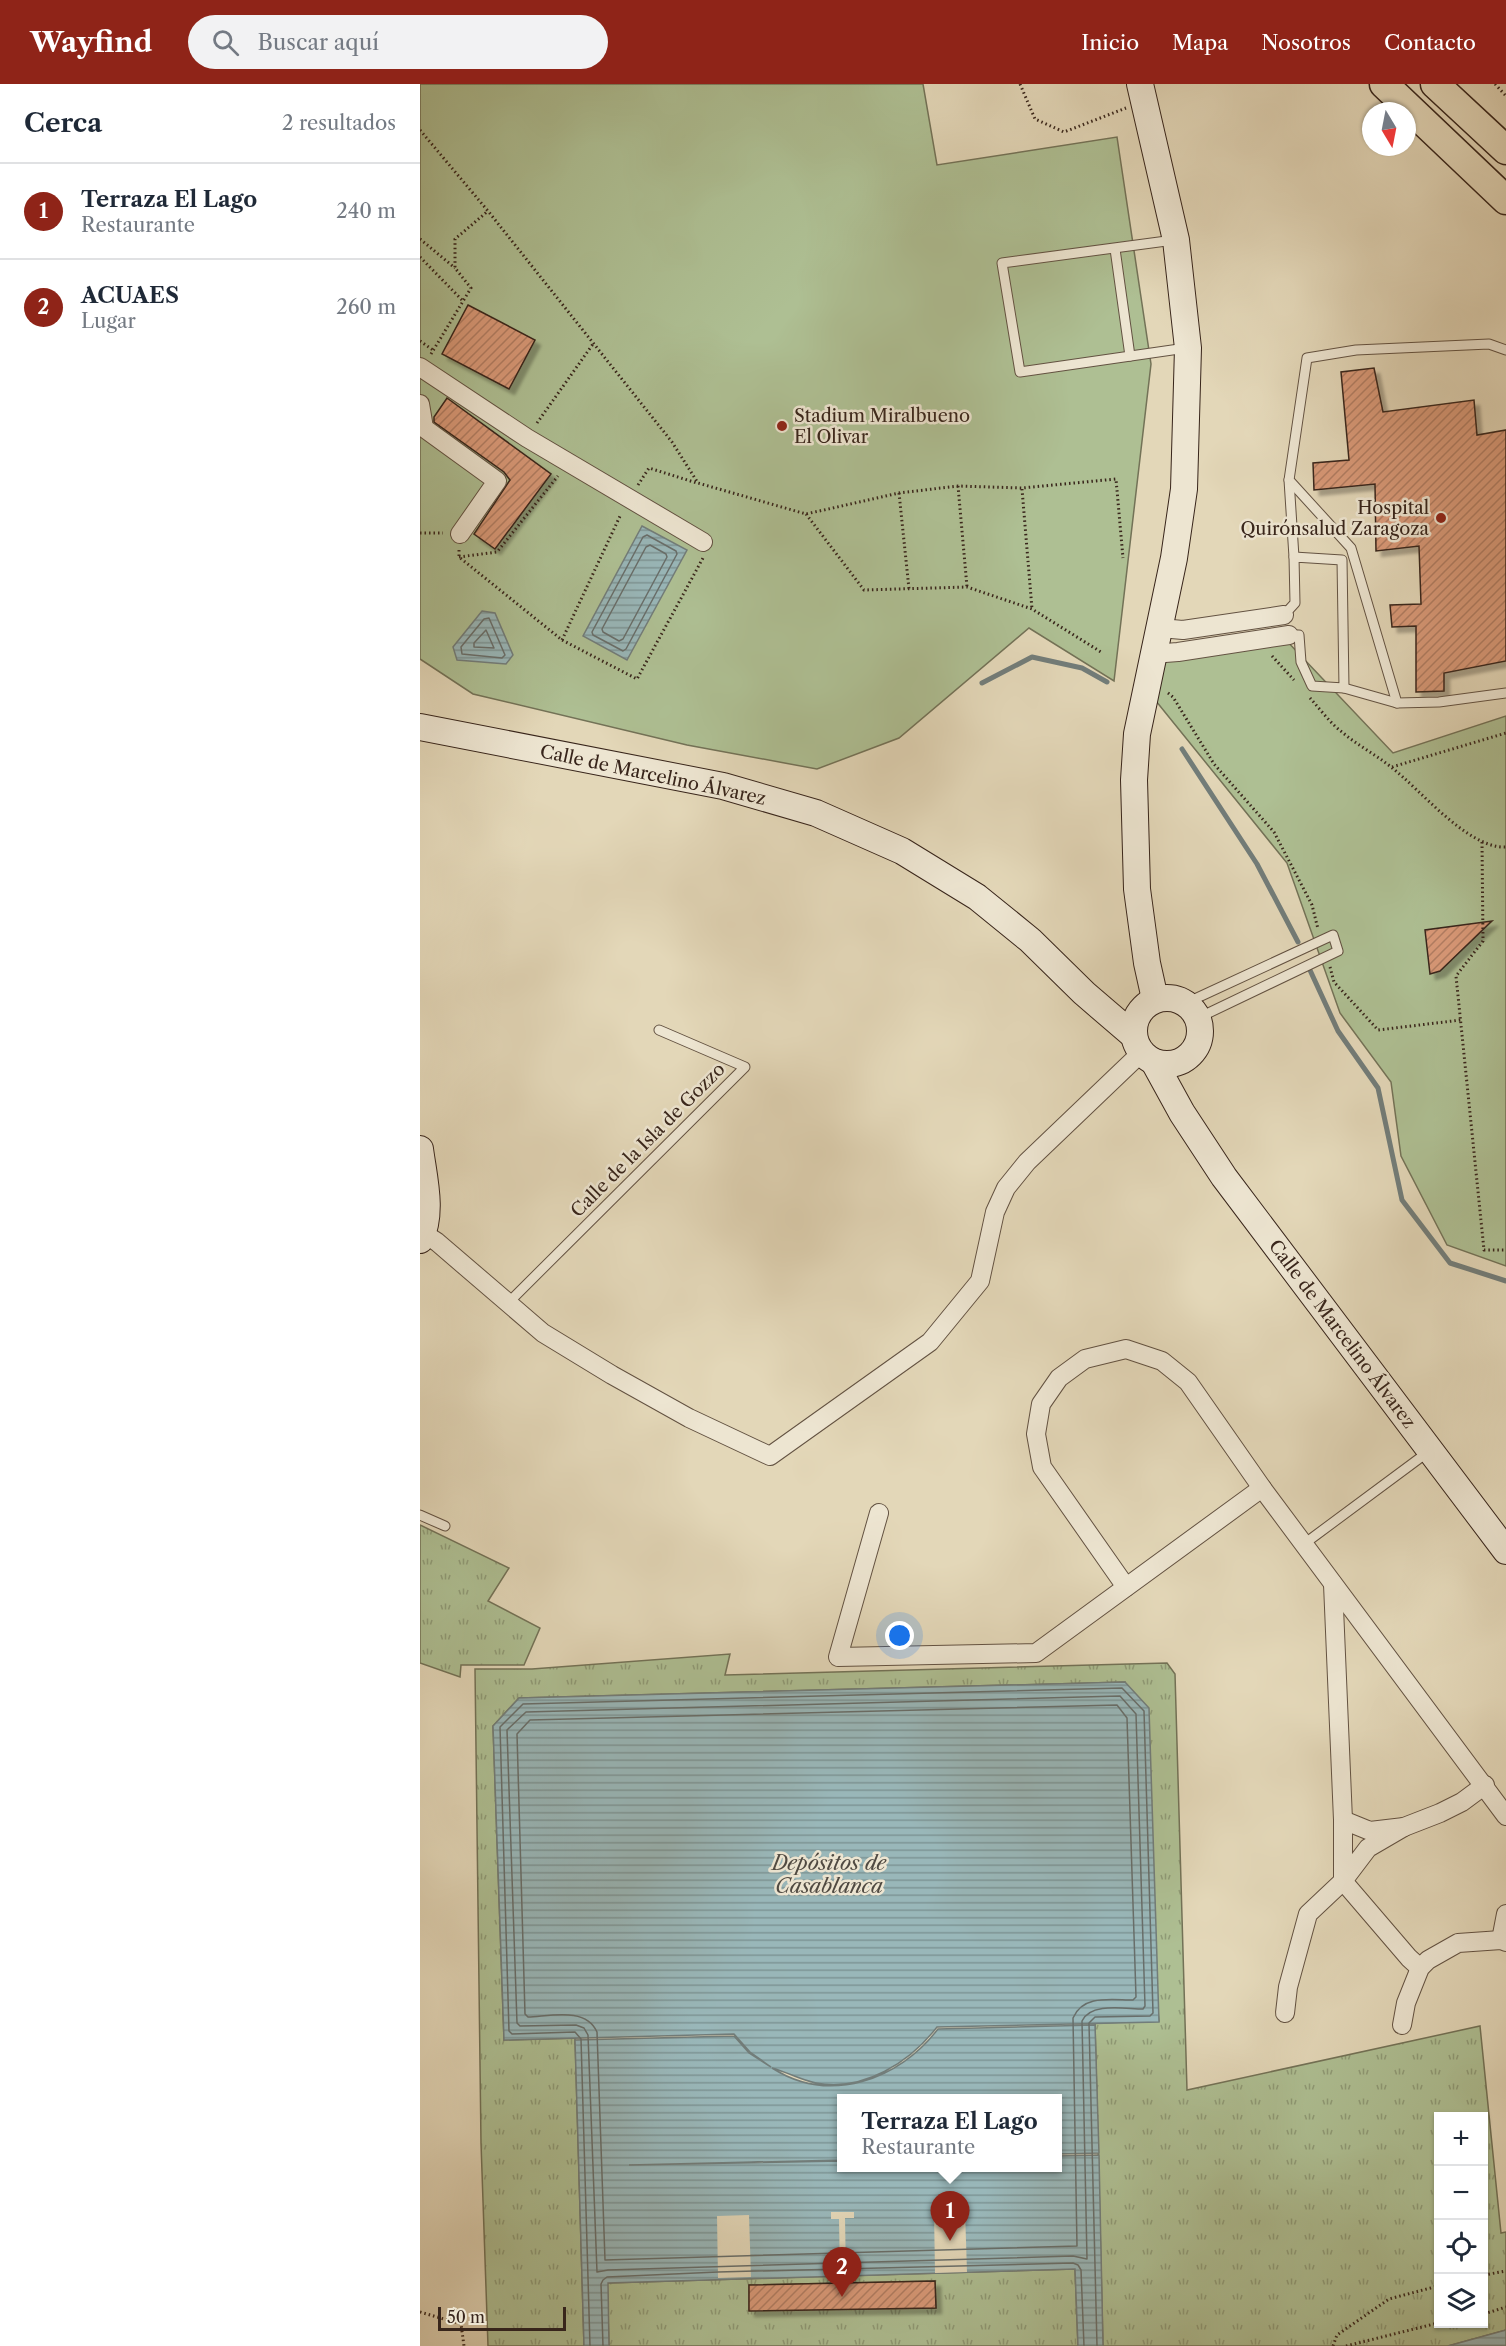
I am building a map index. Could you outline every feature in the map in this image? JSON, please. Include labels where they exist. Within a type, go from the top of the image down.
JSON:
[{"type":"main road","points":[[1367,84],[1392,102]]},
{"type":"main road","points":[[1384,84],[1506,200]]},
{"type":"main road","points":[[1435,84],[1506,150]]},
{"type":"main road","points":[[1416,120],[1435,134]]},
{"type":"street","points":[[420,1149],[427,1198],[421,1234],[543,1333],[689,1418],[770,1456],[930,1342],[980,1281],[995,1212],[1005,1188],[1027,1162],[1150,1038],[1147,963],[1137,889],[1135,811],[1137,734],[1174,558],[1184,489],[1188,348],[1176,240],[1143,94]]},
{"type":"street","points":[[421,368],[527,438],[703,542]]},
{"type":"street","points":[[420,404],[424,428],[497,481],[460,534]]},
{"type":"street","points":[[1160,628],[1183,630],[1284,615]]},
{"type":"street","points":[[1152,654],[1289,635]]},
{"type":"street","name":"Calle de Marcelino Álvarez","points":[[420,726],[723,786],[816,813],[902,851],[977,897],[1030,940],[1109,1014],[1150,1038],[1182,1113],[1224,1177],[1506,1551]]},
{"type":"street","name":"Calle de Marcelino Álvarez","points":[[1150,1038],[1166,998],[1192,1011]]},
{"type":"street","points":[[1150,1038],[1185,1058],[1197,1045],[1200,1027],[1192,1011]]},
{"type":"street","points":[[1126,1587],[1042,1467],[1036,1434],[1041,1404],[1059,1378],[1085,1359],[1126,1349],[1162,1360],[1188,1382],[1262,1488],[1506,1816]]},
{"type":"street","points":[[879,1513],[838,1657],[1036,1653],[1262,1488]]},
{"type":"street","points":[[1334,1584],[1343,1820],[1343,1881],[1408,1958],[1420,1968]]},
{"type":"street","points":[[1285,2013],[1288,1987],[1308,1914],[1343,1881],[1368,1848],[1404,1827],[1462,1802],[1485,1785]]},
{"type":"street","points":[[1343,1820],[1370,1831],[1404,1827]]},
{"type":"street","points":[[1402,2025],[1406,2003],[1420,1968],[1428,1960],[1458,1943],[1504,1941],[1506,1914]]},
{"type":"lane","points":[[1176,240],[1002,263],[1020,372],[1188,348]]},
{"type":"lane","points":[[1114,249],[1130,356]]},
{"type":"lane","points":[[1284,615],[1295,603],[1289,480],[1307,358],[1356,350],[1433,346],[1489,344],[1506,350]]},
{"type":"lane","points":[[1289,480],[1351,548],[1397,703]]},
{"type":"lane","points":[[1294,557],[1342,560],[1344,688]]},
{"type":"lane","points":[[1289,635],[1299,635],[1301,662],[1312,686],[1344,688],[1397,703],[1439,702],[1506,693]]},
{"type":"lane","points":[[1333,935],[1338,951],[1192,1011],[1321,940],[1333,935]]},
{"type":"lane","name":"Calle de la Isla de Gozzo","points":[[508,1303],[745,1066],[659,1030]]},
{"type":"lane","points":[[1304,1544],[1430,1451]]},
{"type":"lane","points":[[420,1515],[445,1526]]},
{"type":"path","points":[[1020,84],[1035,118],[1064,132],[1127,108],[1143,94]]},
{"type":"path","points":[[1495,84],[1506,96]]},
{"type":"path","points":[[420,130],[488,211],[672,442],[698,483]]},
{"type":"path","points":[[455,268],[455,239],[488,211]]},
{"type":"path","points":[[420,240],[455,268],[471,288],[421,368]]},
{"type":"path","points":[[420,257],[463,301]]},
{"type":"path","points":[[420,341],[433,350]]},
{"type":"path","points":[[527,438],[593,344]]},
{"type":"path","points":[[459,557],[497,552],[568,462]]},
{"type":"path","points":[[562,640],[629,498],[649,468],[806,514],[899,493],[958,486],[1022,488],[1116,479],[1122,558]]},
{"type":"path","points":[[958,486],[967,587]]},
{"type":"path","points":[[1022,488],[1032,609]]},
{"type":"path","points":[[899,493],[909,589]]},
{"type":"path","points":[[806,514],[864,590],[967,587],[1032,609],[1101,652]]},
{"type":"path","points":[[420,532],[460,534],[459,557]]},
{"type":"path","points":[[459,557],[562,640],[637,679],[706,553],[703,542]]},
{"type":"path","points":[[1268,652],[1300,687]]},
{"type":"path","points":[[1168,693],[1173,697],[1214,764],[1274,832],[1311,905],[1321,940]]},
{"type":"path","points":[[1308,696],[1340,731],[1392,767],[1442,814],[1482,842],[1494,848],[1506,847]]},
{"type":"path","points":[[1392,767],[1506,733]]},
{"type":"path","points":[[1482,842],[1483,941],[1456,976],[1485,1250],[1506,1250]]},
{"type":"path","points":[[1326,956],[1334,982],[1378,1030],[1461,1020]]},
{"type":"path","points":[[1488,2274],[1506,2271]]},
{"type":"path","points":[[1333,2346],[1337,2336],[1389,2299],[1434,2287]]},
{"type":"path","points":[[1488,2313],[1506,2307]]},
{"type":"path","points":[[420,2312],[460,2324],[464,2346]]},
{"type":"path","points":[[1346,2346],[1434,2324]]},
{"type":"green space","name":"Stadium Miralbueno El Olivar","points":[[420,84],[923,84],[937,165],[1117,137],[1151,364],[1114,681],[1029,628],[899,738],[817,769],[687,745],[473,694],[420,659]]},
{"type":"green space","points":[[1284,638],[1393,753],[1506,716],[1506,1266],[1447,1245],[1401,1156],[1391,1082],[1340,1013],[1287,863],[1139,680],[1145,656]]},
{"type":"green space","points":[[420,1525],[509,1568],[488,1601],[540,1628],[524,1665],[461,1665],[460,1677],[420,1663]]},
{"type":"green space","points":[[730,1654],[725,1675],[1167,1663],[1175,1674],[1187,2090],[1480,2026],[1501,2233],[1506,2232],[1506,2330],[1448,2346],[1103,2346],[1095,2023],[1159,2021],[1125,1682],[519,1698],[493,1726],[504,2040],[575,2038],[584,2346],[488,2346],[481,2143],[475,1669],[532,1669]]},
{"type":"green space","points":[[1075,2269],[1078,2346],[609,2346],[607,2283]],"holes":[[[935,2281],[936,2308],[749,2310],[749,2285]]]},
{"type":"water","points":[[642,526],[687,550],[627,660],[583,636]]},
{"type":"water","points":[[482,611],[495,613],[513,655],[506,664],[457,660],[453,647]]},
{"type":"water","name":"Depósitos de Casablanca","points":[[1125,1682],[1149,1708],[1159,2022],[937,2027],[926,2040],[900,2062],[868,2078],[834,2085],[862,2082],[884,2074],[904,2062],[922,2047],[938,2029],[1095,2025],[1099,2153],[1062,2154],[1062,2094],[837,2094],[837,2160],[629,2165],[837,2161],[837,2172],[1062,2172],[1062,2156],[1099,2155],[1103,2346],[1078,2346],[1075,2269],[608,2283],[609,2346],[584,2346],[575,2040],[734,2036],[749,2053],[771,2067],[750,2052],[734,2034],[504,2040],[493,1726],[519,1698]],"holes":[[[772,2068],[805,2080],[834,2085],[817,2085],[794,2079]]]},
{"type":"water","points":[[1506,2330],[1506,2346],[1448,2346]]},
{"type":"pier","points":[[965,2210],[967,2272],[935,2273],[934,2211]]},
{"type":"pier","points":[[831,2212],[854,2212],[854,2218],[845,2218],[846,2275],[840,2275],[839,2219],[831,2219]]},
{"type":"pier","points":[[749,2215],[751,2277],[718,2278],[717,2216]]},
{"type":"building","points":[[468,305],[535,340],[509,389],[442,354]]},
{"type":"building","name":"Hospital Quirónsalud Zaragoza","points":[[1374,368],[1383,412],[1474,400],[1477,435],[1506,430],[1506,661],[1444,673],[1444,691],[1416,692],[1416,626],[1392,627],[1390,605],[1421,604],[1419,546],[1376,551],[1375,484],[1314,490],[1313,463],[1349,460],[1341,372]]},
{"type":"building","points":[[447,398],[551,474],[495,549],[474,534],[510,480],[504,472],[434,422],[434,417]]},
{"type":"building","points":[[1492,921],[1440,971],[1430,974],[1425,930]]},
{"type":"building","points":[[935,2281],[936,2308],[749,2311],[749,2285]]},
{"type":"waterway","points":[[982,683],[1032,657],[1082,668],[1107,682]]},
{"type":"waterway","points":[[1182,749],[1257,864],[1298,942]]},
{"type":"waterway","points":[[1309,968],[1338,1031],[1378,1088],[1402,1200],[1450,1263],[1506,1281]]},
{"type":"place","name":"Stadium Miralbueno El Olivar","points":[[782,426]]},
{"type":"place","name":"Hospital Quirónsalud Zaragoza","points":[[1441,518]]},
{"type":"place","name":"Terraza El Lago","points":[[950,2241]]},
{"type":"place","name":"ACUAES","points":[[842,2297]]}]
